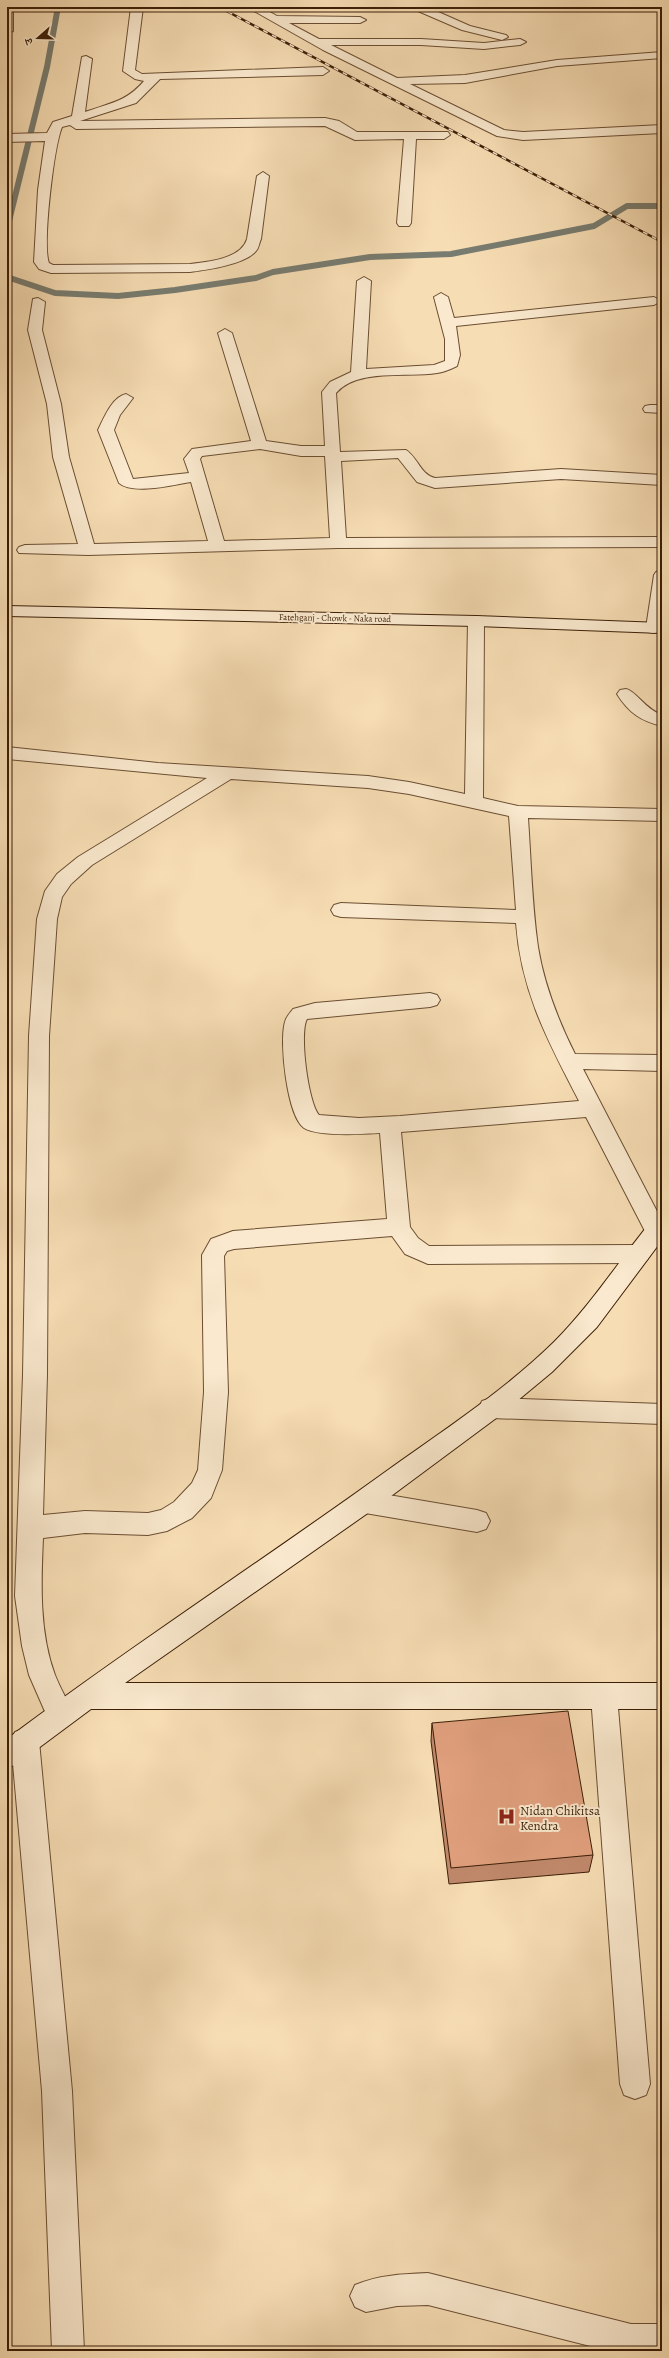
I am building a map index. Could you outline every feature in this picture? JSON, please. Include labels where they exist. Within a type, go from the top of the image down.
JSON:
[{"type":"street","points":[[137,7],[128,71],[139,77],[152,78],[164,74],[323,71]]},
{"type":"street","points":[[253,7],[317,42],[500,133],[512,136],[662,130]]},
{"type":"street","points":[[7,8],[7,31]]},
{"type":"street","points":[[422,9],[466,28],[520,42],[548,65]]},
{"type":"street","points":[[275,19],[360,20]]},
{"type":"street","points":[[317,42],[421,42],[484,46],[520,42]]},
{"type":"street","points":[[394,81],[469,78],[548,65],[662,55]]},
{"type":"street","points":[[78,117],[86,58]]},
{"type":"street","points":[[152,78],[140,96],[78,117],[54,131],[47,168],[41,262],[44,266],[51,269],[190,268],[215,265],[236,259],[250,249],[254,239],[263,176]]},
{"type":"street","points":[[7,138],[31,137],[54,131],[325,122],[335,123],[347,133],[355,136],[444,135]]},
{"type":"street","points":[[404,223],[410,136]]},
{"type":"street","points":[[358,374],[364,281]]},
{"type":"street","points":[[338,543],[329,392],[335,385],[358,374],[445,367],[452,363],[453,356],[448,323],[441,298]]},
{"type":"street","points":[[448,323],[654,301]]},
{"type":"street","points":[[38,302],[35,330],[54,404],[61,457],[88,550]]},
{"type":"street","points":[[225,333],[260,444]]},
{"type":"street","points":[[126,398],[113,414],[106,430],[124,480],[129,484],[138,484],[198,477]]},
{"type":"street","points":[[218,546],[192,460],[197,452],[260,444],[301,451],[333,454],[401,453],[408,457],[419,477],[426,482],[435,483],[561,474],[662,480]]},
{"type":"street","points":[[25,550],[88,550],[338,543],[662,542]]},
{"type":"street","points":[[658,628],[662,575]]},
{"type":"street","name":"Fatehganj - Chowk - Naka road","points":[[7,611],[476,621],[658,628]]},
{"type":"street","points":[[474,803],[476,621]]},
{"type":"street","points":[[626,694],[633,706],[642,714],[662,721]]},
{"type":"street","points":[[7,753],[158,769],[230,772],[368,782],[408,788],[518,812],[662,815]]},
{"type":"street","points":[[60,1714],[42,1675],[35,1646],[28,1596],[39,1036],[48,919],[52,896],[64,879],[85,861],[230,772]]},
{"type":"street","points":[[68,2351],[57,2091],[16,1748],[84,1696],[365,1502],[515,1390],[562,1348],[610,1294],[659,1227],[593,1108],[551,1027],[539,993],[528,947],[518,812]]},
{"type":"street","points":[[342,910],[526,917]]},
{"type":"street","points":[[430,1000],[315,1010],[300,1014],[295,1022],[298,1083],[304,1108],[311,1121],[324,1126],[390,1124],[593,1108]]},
{"type":"street","points":[[569,1061],[662,1063]]},
{"type":"street","points":[[390,1124],[399,1227],[406,1242],[416,1252],[428,1255],[639,1254]]},
{"type":"street","points":[[30,1528],[85,1522],[148,1524],[167,1520],[184,1510],[202,1490],[210,1470],[215,1400],[213,1255],[219,1245],[233,1240],[399,1227]]},
{"type":"street","points":[[491,1408],[662,1414]]},
{"type":"street","points":[[365,1502],[477,1521]]},
{"type":"street","points":[[84,1696],[662,1696]]},
{"type":"street","points":[[604,1696],[635,2084]]},
{"type":"street","points":[[366,2296],[397,2290],[428,2289],[631,2340],[662,2340]]},
{"type":"building","points":[[568,1711],[593,1855],[451,1868],[432,1723]]},
{"type":"waterway","points":[[7,229],[47,67],[58,7]]},
{"type":"waterway","points":[[7,277],[55,293],[118,296],[175,290],[256,278],[273,272],[370,257],[451,254],[594,226],[627,206],[658,206],[662,208]]},
{"type":"railway","points":[[219,7],[662,242]]},
{"type":"place","name":"Nidan Chikitsa Kendra","points":[[507,1817]]}]
